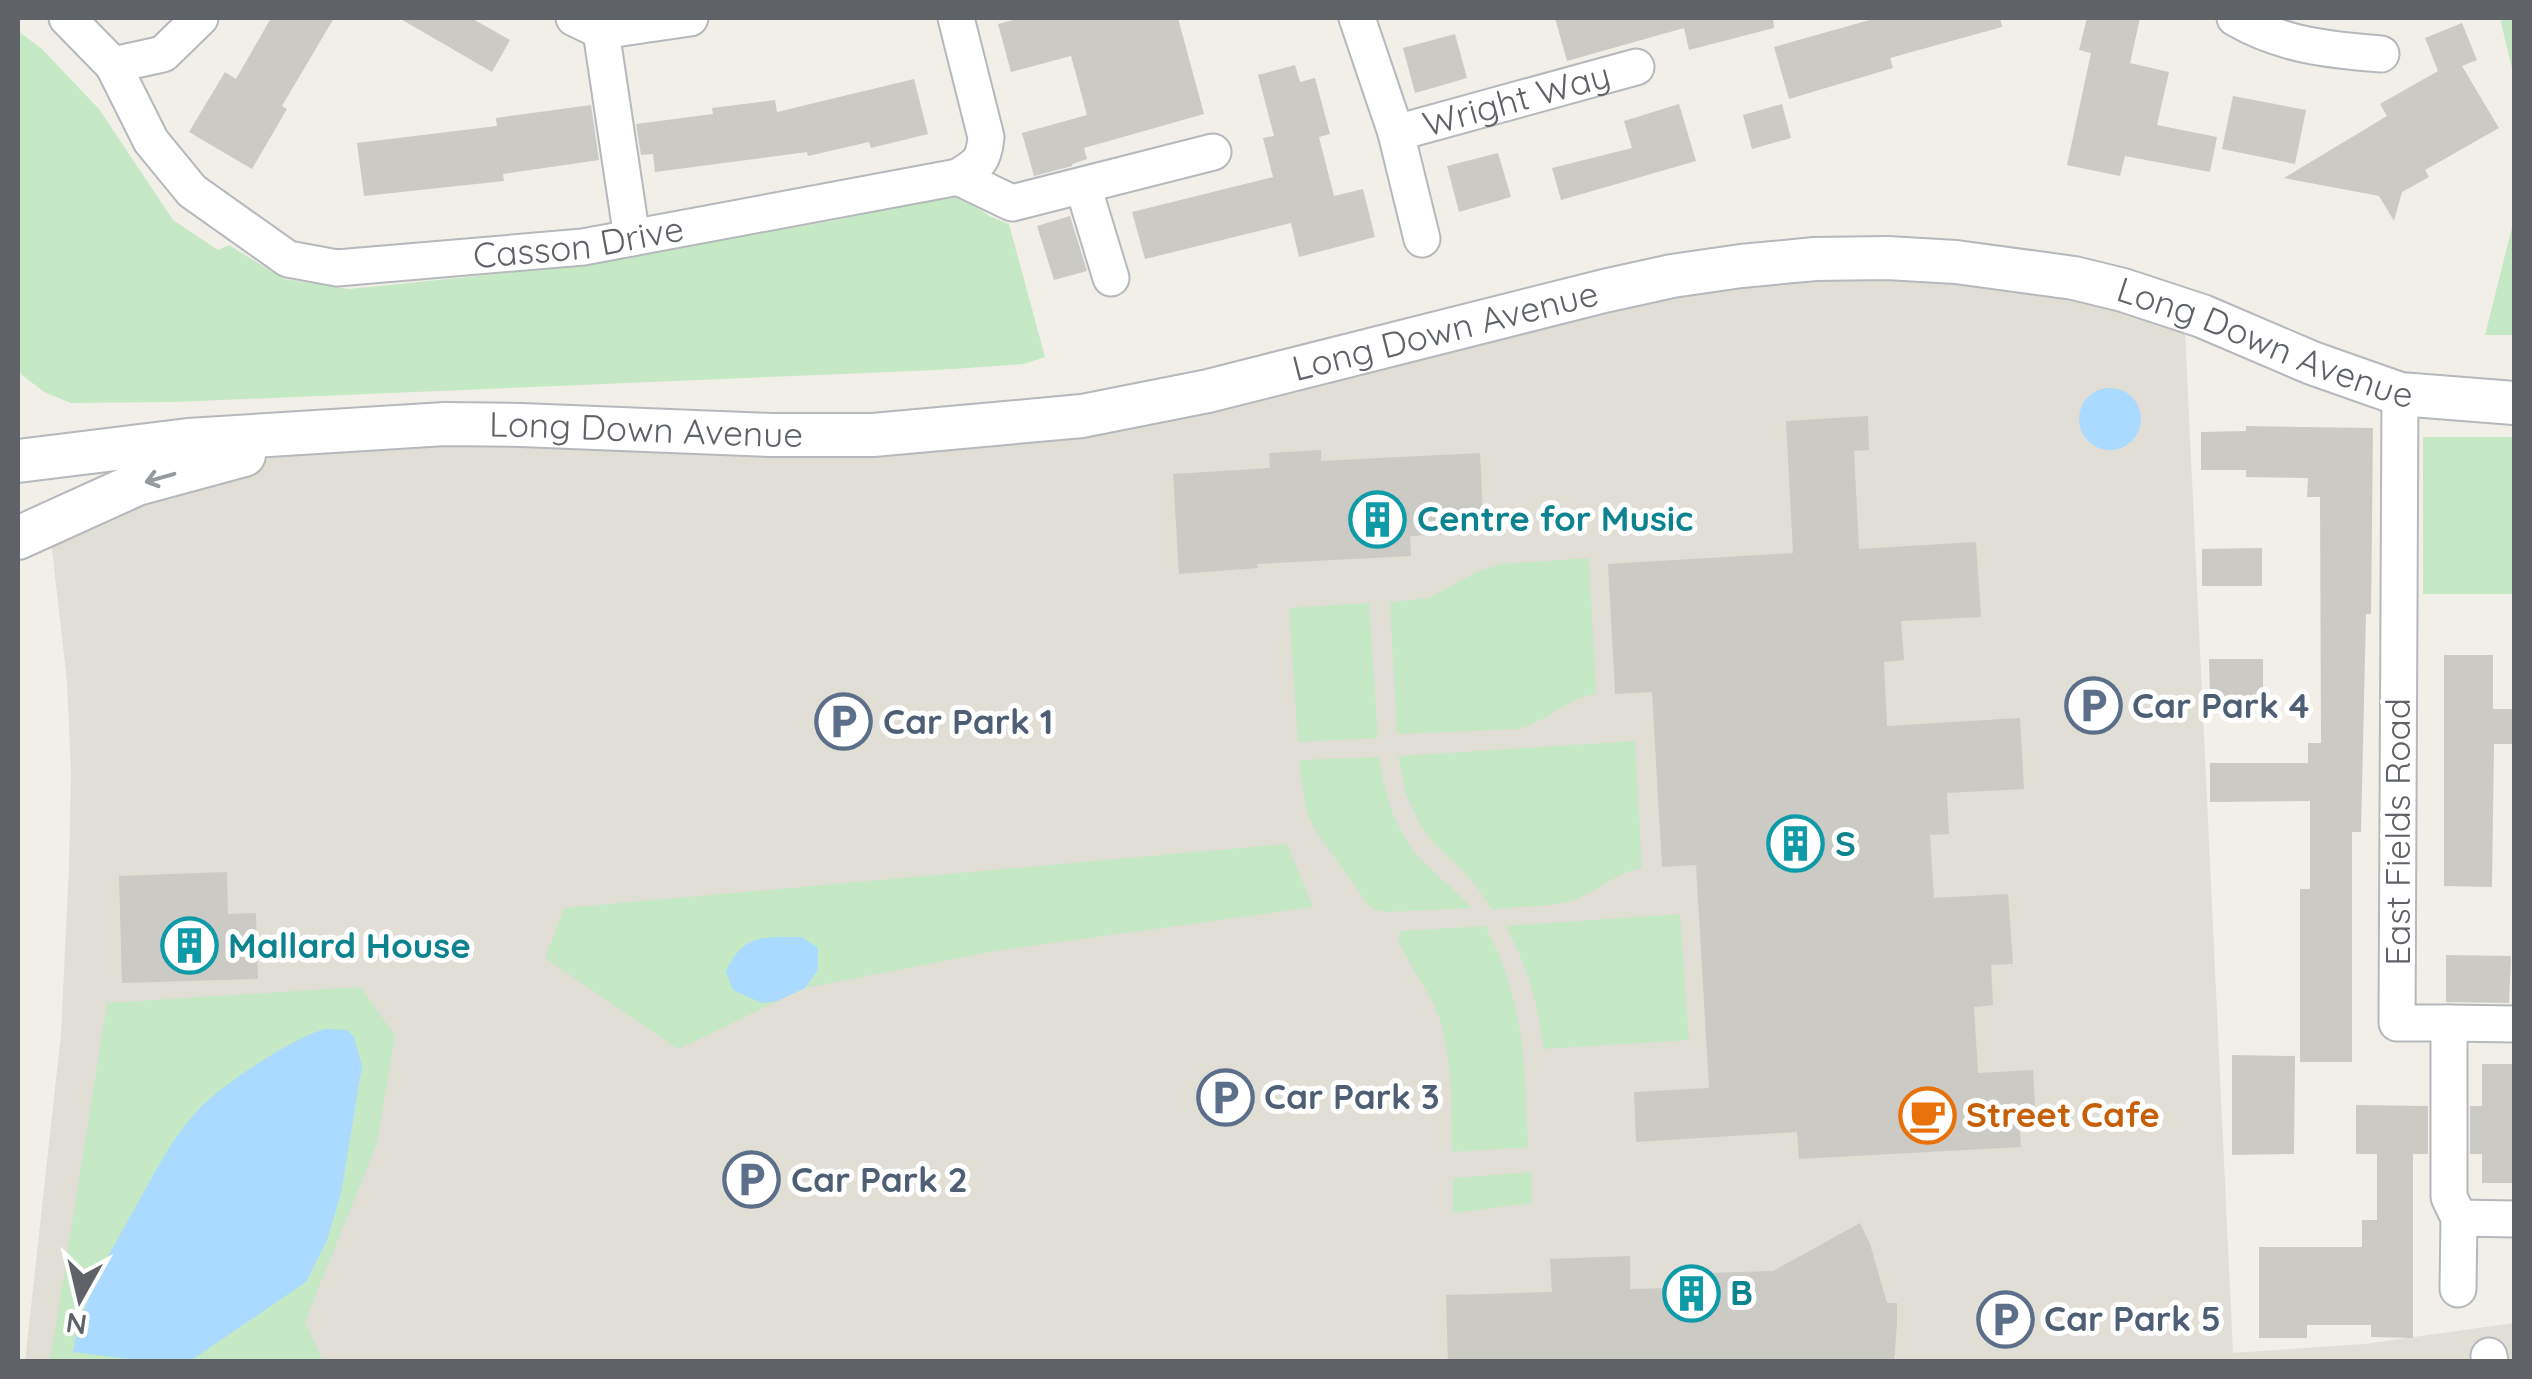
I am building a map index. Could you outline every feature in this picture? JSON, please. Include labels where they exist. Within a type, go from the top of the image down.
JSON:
[{"type":"street","points":[[67,18],[112,65],[163,54],[200,18]]},
{"type":"street","points":[[632,238],[587,24],[690,18]]},
{"type":"street","points":[[956,18],[986,136],[985,154],[977,166],[958,177]]},
{"type":"street","name":"Wright Way","points":[[1357,18],[1396,133],[1422,239]]},
{"type":"street","points":[[2235,18],[2294,43],[2381,54]]},
{"type":"street","name":"Casson Drive","points":[[112,65],[151,141],[192,192],[288,259],[337,268],[583,247],[958,177]]},
{"type":"street","name":"Wright Way","points":[[1396,133],[1636,67]]},
{"type":"street","points":[[958,177],[1012,203],[1213,152]]},
{"type":"street","points":[[1083,186],[1112,278]]},
{"type":"street","name":"Long Down Avenue","points":[[18,462],[188,440],[445,424],[873,435],[1082,416],[1208,392],[1604,290],[1672,276],[1814,259],[1956,262],[2106,286],[2202,316],[2312,363],[2400,394],[2514,403]]},
{"type":"street","name":"East Fields Road","points":[[2400,394],[2398,1023],[2449,1023]]},
{"type":"street","name":"Long Down Avenue","points":[[18,538],[136,484],[357,430]]},
{"type":"street","points":[[2458,1288],[2459,1218],[2449,1197],[2449,1023],[2514,1024]]},
{"type":"street","points":[[2459,1218],[2514,1219]]},
{"type":"shaded area","points":[[1815,259],[2184,310],[2233,1353],[2364,1344],[2514,1323],[2514,1362],[25,1362],[61,1034],[69,866],[71,773],[67,681],[49,523],[137,484],[357,430],[873,435]]},
{"type":"green space","points":[[2500,18],[2514,18],[2514,77]]},
{"type":"green space","points":[[18,31],[42,49],[99,109],[173,220],[218,250],[229,245],[284,279],[349,289],[556,268],[837,220],[957,192],[989,216],[1009,224],[1045,357],[1024,364],[937,370],[71,403],[44,392],[18,368]]},
{"type":"green space","points":[[2514,219],[2514,335],[2485,335]]},
{"type":"green space","points":[[2423,437],[2514,437],[2514,594],[2423,594]]},
{"type":"green space","points":[[1589,558],[1596,694],[1575,700],[1518,729],[1397,734],[1390,602],[1429,598],[1477,572],[1501,564]]},
{"type":"green space","points":[[1369,603],[1378,738],[1298,742],[1289,608]]},
{"type":"green space","points":[[1635,741],[1642,868],[1571,901],[1493,910],[1469,877],[1421,826],[1406,795],[1398,756]]},
{"type":"green space","points":[[1379,757],[1388,798],[1404,836],[1420,858],[1471,908],[1375,910],[1315,830],[1306,810],[1299,760]]},
{"type":"green space","points":[[1287,844],[1313,907],[995,951],[805,988],[678,1049],[545,958],[564,908]]},
{"type":"green space","points":[[1680,914],[1689,1040],[1544,1049],[1531,986],[1506,926]]},
{"type":"green space","points":[[1485,926],[1515,1007],[1524,1061],[1528,1147],[1452,1152],[1444,1033],[1435,1007],[1398,940],[1400,931]]},
{"type":"green space","points":[[361,987],[395,1036],[377,1143],[305,1322],[323,1361],[50,1362],[107,1003]]},
{"type":"green space","points":[[1531,1172],[1532,1203],[1453,1213],[1453,1178]]},
{"type":"water","points":[[2110,388],[2132,397],[2141,419],[2132,441],[2110,450],[2088,441],[2079,419],[2088,397]]},
{"type":"water","points":[[802,937],[818,948],[818,970],[805,988],[777,1001],[762,1003],[733,990],[726,972],[740,950],[756,940]]},
{"type":"water","points":[[326,1029],[347,1030],[354,1037],[362,1066],[341,1193],[327,1240],[306,1282],[190,1361],[145,1361],[73,1352],[99,1275],[183,1128],[202,1106],[243,1073],[279,1050]]},
{"type":"building","points":[[271,18],[334,18],[282,106],[287,109],[252,169],[189,132],[225,72],[236,79]]},
{"type":"building","points":[[399,18],[471,18],[510,40],[492,72]]},
{"type":"building","points":[[1021,18],[1178,18],[1204,114],[1084,148],[1087,159],[1034,176],[1022,133],[1087,115],[1071,56],[1011,72],[998,24]]},
{"type":"building","points":[[1555,18],[1773,18],[1774,28],[1689,50],[1684,28],[1567,61]]},
{"type":"building","points":[[1877,18],[2000,18],[2002,27],[1890,58],[1893,68],[1789,99],[1774,47]]},
{"type":"building","points":[[2087,18],[2140,18],[2130,63],[2169,72],[2157,125],[2217,137],[2210,172],[2125,156],[2120,176],[2067,165],[2091,53],[2079,50]]},
{"type":"building","points":[[2462,23],[2477,60],[2462,66],[2499,128],[2425,170],[2429,177],[2402,192],[2394,221],[2379,196],[2284,178],[2387,116],[2380,104],[2438,71],[2425,38]]},
{"type":"building","points":[[1455,34],[1467,78],[1415,93],[1403,48]]},
{"type":"building","points":[[1295,65],[1300,82],[1315,78],[1330,134],[1319,137],[1334,196],[1363,189],[1375,237],[1299,257],[1291,223],[1145,259],[1132,212],[1273,177],[1263,138],[1274,136],[1258,75]]},
{"type":"building","points":[[914,79],[928,134],[871,148],[869,142],[808,156],[807,152],[655,172],[653,154],[641,155],[636,124],[713,114],[712,108],[775,100],[777,112]]},
{"type":"building","points":[[2233,96],[2306,110],[2295,164],[2222,149]]},
{"type":"building","points":[[1679,104],[1696,161],[1561,200],[1552,168],[1632,148],[1624,121]]},
{"type":"building","points":[[1782,104],[1791,138],[1752,149],[1743,115]]},
{"type":"building","points":[[591,105],[599,160],[503,174],[504,181],[364,196],[357,143],[497,126],[496,118]]},
{"type":"building","points":[[1498,153],[1511,197],[1459,212],[1447,166]]},
{"type":"building","points":[[1070,216],[1087,271],[1054,280],[1037,226]]},
{"type":"building","name":"S","points":[[1868,416],[1869,450],[1854,451],[1859,549],[1976,542],[1981,617],[1901,621],[1904,660],[1884,662],[1887,726],[2020,718],[2024,789],[1947,793],[1949,834],[1930,835],[1934,898],[2008,894],[2013,964],[1991,965],[1993,1005],[1974,1007],[1978,1073],[2033,1070],[2036,1119],[2019,1120],[2021,1147],[1799,1159],[1797,1132],[1636,1142],[1634,1092],[1709,1088],[1696,865],[1662,867],[1652,692],[1615,694],[1608,564],[1793,553],[1786,421]]},
{"type":"building","points":[[2246,426],[2373,428],[2371,614],[2366,614],[2361,832],[2352,832],[2352,1062],[2300,1062],[2300,889],[2310,889],[2310,801],[2210,802],[2210,763],[2308,763],[2308,743],[2321,743],[2320,497],[2307,497],[2308,478],[2246,477],[2246,470],[2201,470],[2201,432],[2246,431]]},
{"type":"building","name":"Centre for Music","points":[[1321,450],[1321,461],[1480,453],[1484,532],[1410,536],[1411,556],[1257,564],[1258,568],[1179,574],[1173,474],[1270,468],[1269,453]]},
{"type":"building","points":[[2262,548],[2262,586],[2202,586],[2202,549]]},
{"type":"building","points":[[2444,655],[2493,655],[2493,709],[2514,709],[2514,744],[2494,744],[2492,887],[2444,886]]},
{"type":"building","points":[[2209,659],[2263,659],[2263,697],[2210,697]]},
{"type":"building","name":"Mallard House","points":[[227,872],[228,914],[256,913],[258,979],[122,983],[119,876]]},
{"type":"building","points":[[2446,955],[2511,956],[2509,1003],[2446,1002]]},
{"type":"building","points":[[2232,1055],[2295,1056],[2294,1154],[2232,1155]]},
{"type":"building","points":[[2482,1064],[2514,1064],[2514,1183],[2482,1183],[2482,1154],[2470,1154],[2470,1106],[2482,1106]]},
{"type":"building","points":[[2356,1105],[2428,1106],[2428,1154],[2413,1154],[2413,1338],[2371,1337],[2371,1325],[2307,1325],[2307,1338],[2259,1338],[2259,1247],[2362,1247],[2362,1220],[2377,1220],[2377,1154],[2356,1154]]},
{"type":"building","name":"B","points":[[1860,1223],[1887,1303],[1897,1303],[1894,1362],[1448,1362],[1446,1295],[1552,1292],[1550,1259],[1630,1256],[1630,1289],[1708,1287],[1707,1273],[1773,1271]]},
{"type":"place","name":"Centre for Music","points":[[1378,519]]},
{"type":"place","name":"Car Park 4","points":[[2093,706]]},
{"type":"place","name":"Car Park 1","points":[[844,722]]},
{"type":"place","name":"S","points":[[1796,844]]},
{"type":"place","name":"Mallard House","points":[[189,946]]},
{"type":"place","name":"Car Park 3","points":[[1225,1097]]},
{"type":"place","name":"Street Cafe","points":[[1927,1115]]},
{"type":"place","name":"Car Park 2","points":[[752,1180]]},
{"type":"place","name":"B","points":[[1691,1293]]},
{"type":"place","name":"Car Park 5","points":[[2005,1319]]}]
